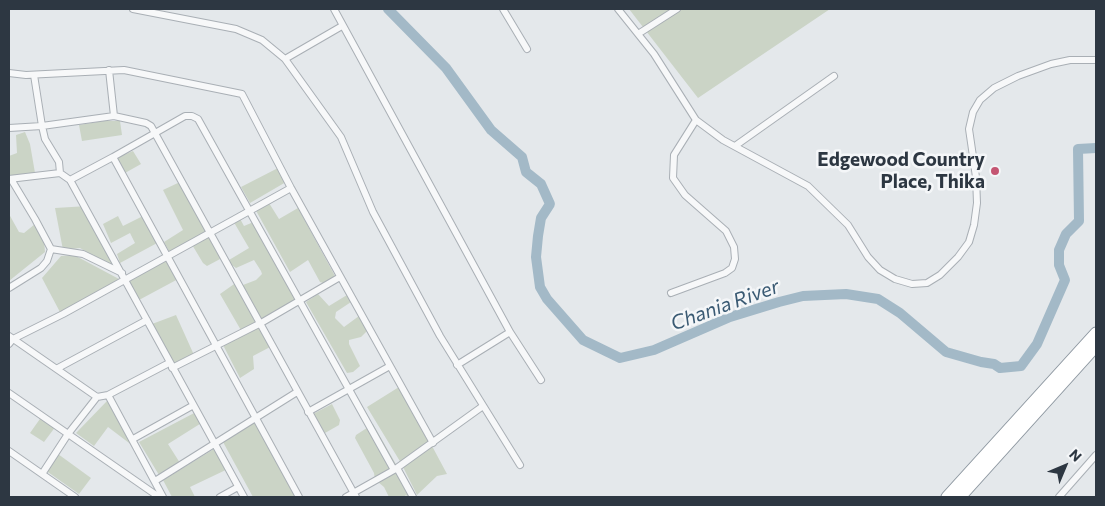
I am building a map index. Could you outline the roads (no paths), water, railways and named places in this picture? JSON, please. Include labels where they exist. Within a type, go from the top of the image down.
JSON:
[{"type":"highway","points":[[947,497],[1096,333]]},
{"type":"highway","points":[[960,497],[1096,346]]},
{"type":"street","points":[[133,9],[236,29],[262,40],[285,59],[341,137],[373,212],[457,365],[520,465]]},
{"type":"street","points":[[334,9],[510,332],[542,380]]},
{"type":"street","points":[[503,9],[527,49]]},
{"type":"street","points":[[618,9],[638,34],[696,120],[735,146],[808,186],[848,225],[868,257],[880,270],[895,280],[912,284],[927,282],[940,275],[958,257],[969,242],[977,203],[976,177],[969,129],[973,112],[980,100],[994,88],[1051,64],[1070,60],[1096,60]]},
{"type":"street","points":[[638,34],[676,9]]},
{"type":"street","points":[[285,59],[342,26]]},
{"type":"street","points":[[109,70],[114,116]]},
{"type":"street","points":[[9,73],[34,75],[109,70],[134,72],[240,93],[433,443]]},
{"type":"street","points":[[34,75],[45,139],[59,162],[60,173]]},
{"type":"street","points":[[735,146],[834,76]]},
{"type":"street","points":[[9,128],[42,126],[114,116],[146,123],[154,132],[354,495]]},
{"type":"street","points":[[70,180],[113,158],[154,132],[185,116],[192,116],[198,119],[350,390],[413,497]]},
{"type":"street","points":[[671,293],[725,273],[732,268],[735,259],[734,247],[726,230],[685,195],[673,178],[674,155],[696,120]]},
{"type":"street","points":[[113,158],[168,255],[299,497]]},
{"type":"street","points":[[9,288],[42,268],[48,261],[51,250],[36,219],[10,179],[60,173],[70,180],[124,276],[192,406],[244,497]]},
{"type":"street","points":[[10,340],[124,276],[168,255],[291,188]]},
{"type":"street","points":[[51,250],[83,254],[124,276]]},
{"type":"street","points":[[42,474],[68,434],[97,397],[108,395],[261,324],[340,277]]},
{"type":"street","points":[[58,368],[147,320]]},
{"type":"street","points":[[457,365],[510,332]]},
{"type":"street","points":[[10,340],[58,368],[97,397]]},
{"type":"street","points":[[308,412],[390,366]]},
{"type":"street","points":[[155,481],[297,392]]},
{"type":"street","points":[[9,393],[159,497]]},
{"type":"street","points":[[108,395],[163,497]]},
{"type":"street","points":[[133,439],[192,406]]},
{"type":"street","points":[[346,497],[354,495],[396,469],[483,406]]},
{"type":"street","points":[[9,451],[75,497]]},
{"type":"street","points":[[1059,497],[1096,455]]},
{"type":"street","points":[[220,497],[238,487]]},
{"type":"street","points":[[144,497],[149,491]]},
{"type":"waterway","name":"Chania River","points":[[388,9],[446,68],[491,130],[522,157],[526,172],[541,184],[550,204],[541,218],[538,236],[536,257],[540,287],[547,299],[583,340],[620,358],[654,350],[730,317],[779,302],[803,296],[846,294],[878,299],[900,313],[946,352],[994,364],[1000,368],[1021,366],[1037,344],[1065,280],[1059,265],[1059,250],[1066,234],[1079,221],[1078,149],[1096,148]]},
{"type":"place","name":"Edgewood Country Place, Thika","points":[[995,171]]}]
